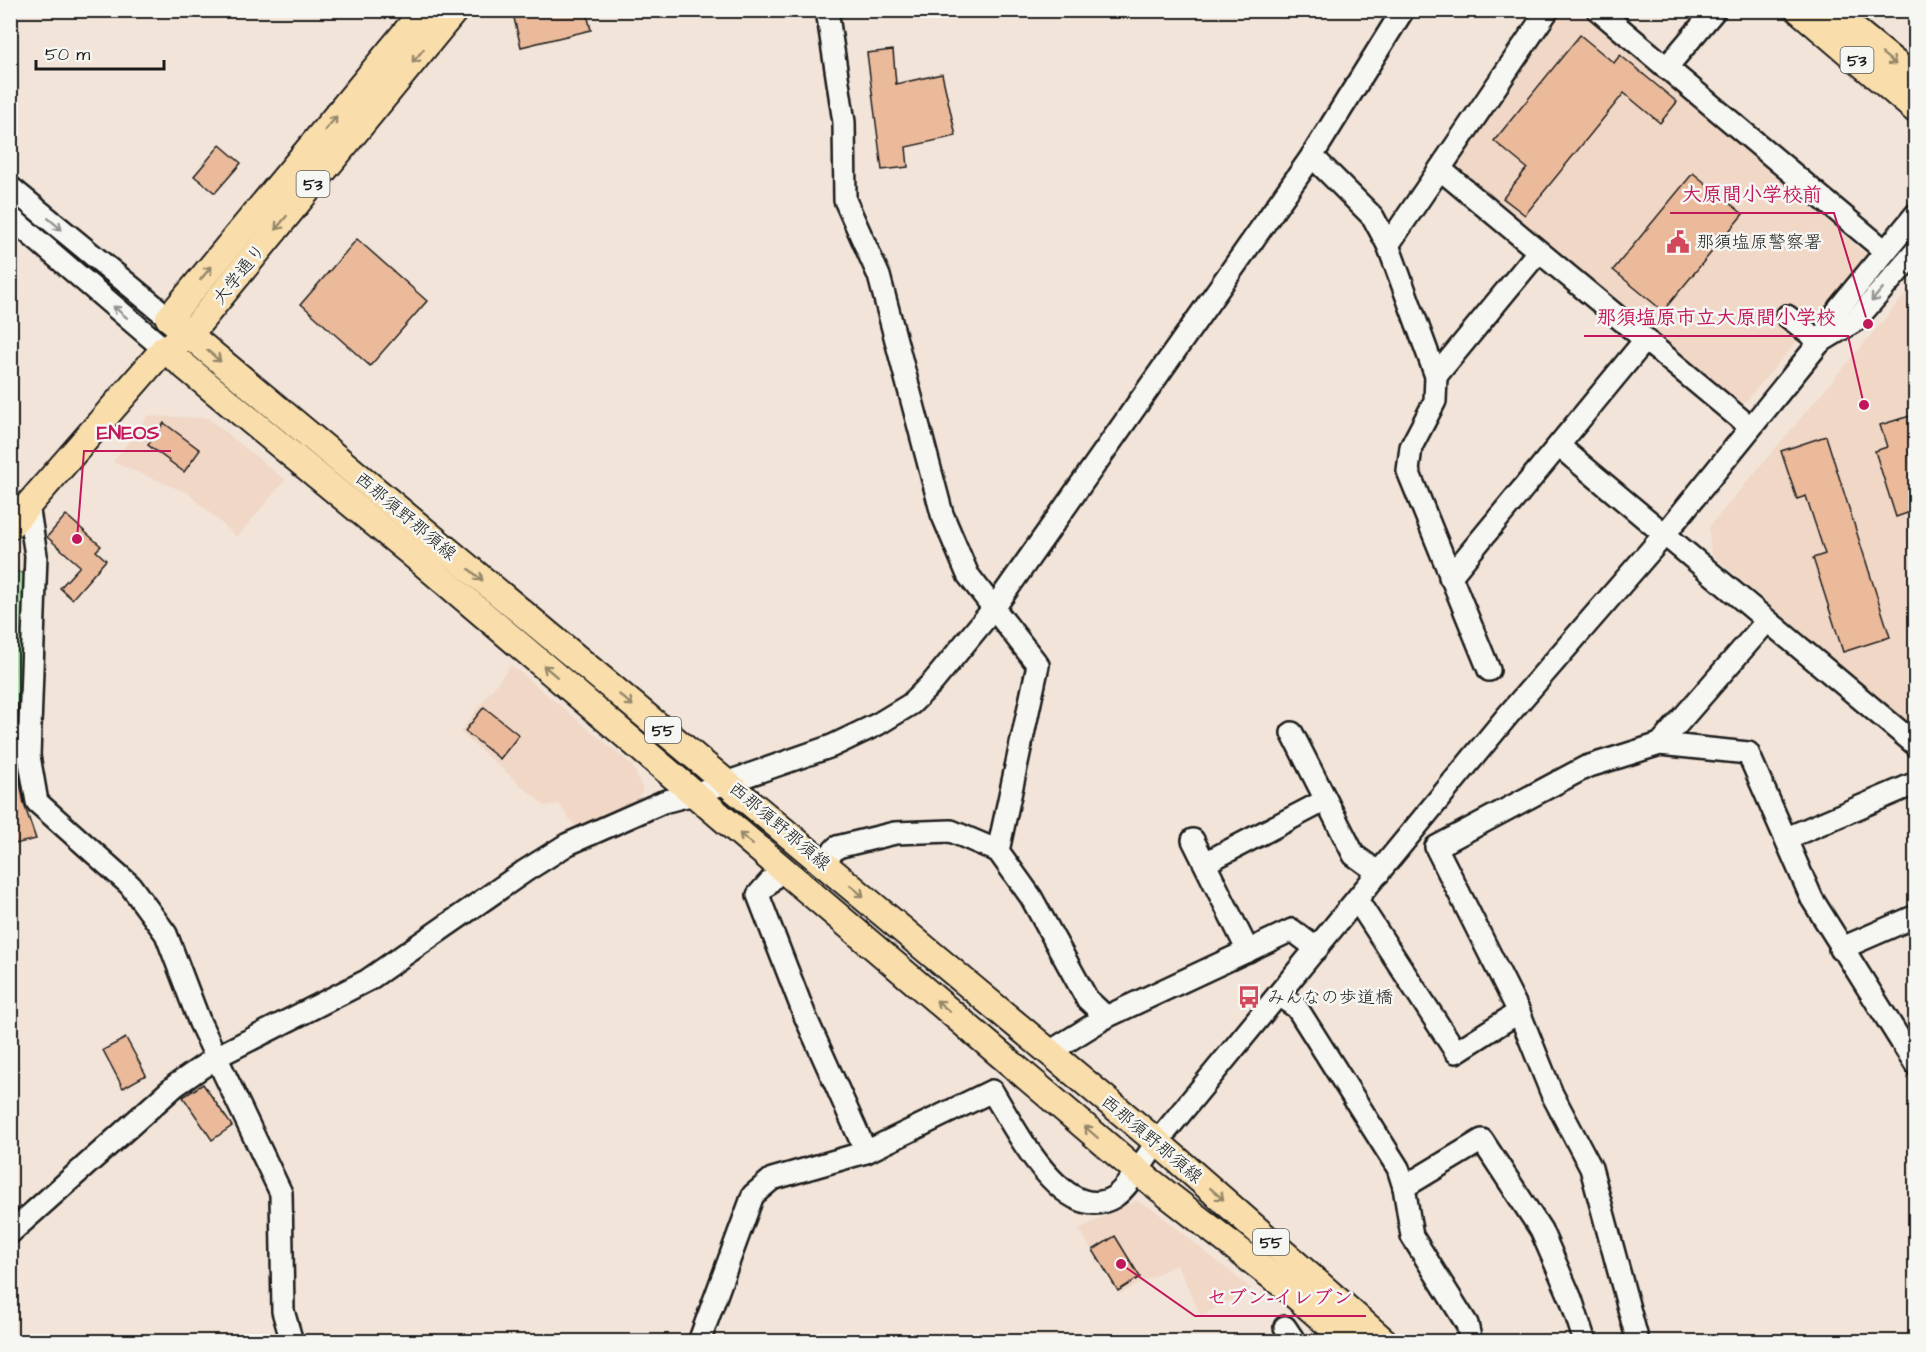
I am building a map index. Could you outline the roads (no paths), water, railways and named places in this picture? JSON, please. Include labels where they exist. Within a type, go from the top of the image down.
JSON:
[{"type":"main road","name":"大学通り","points":[[169,318],[424,10]]},
{"type":"main road","name":"大学通り","points":[[10,526],[164,350],[189,335],[455,10]]},
{"type":"main road","name":"53","points":[[1799,10],[1916,110]]},
{"type":"main road","name":"53","points":[[1830,10],[1916,80]]},
{"type":"main road","name":"西那須野那須線","points":[[169,318],[1157,1142],[1385,1341]]},
{"type":"main road","points":[[164,350],[169,318]]},
{"type":"main road","name":"西那須野那須線","points":[[164,350],[432,571],[1136,1170],[1283,1285],[1349,1341]]},
{"type":"street","points":[[827,10],[844,122],[845,200],[879,276],[942,514],[968,575],[1038,665],[998,851]]},
{"type":"street","points":[[10,1233],[176,1085],[218,1056],[368,980],[525,871],[568,844],[663,802],[694,794],[832,746],[879,724],[911,704],[933,682],[994,608],[1312,156],[1403,10]]},
{"type":"street","points":[[1388,245],[1548,10]]},
{"type":"street","points":[[1598,10],[1886,251]]},
{"type":"street","points":[[1666,68],[1715,10]]},
{"type":"street","points":[[1312,156],[1373,217],[1388,245],[1436,376],[1435,401],[1411,447],[1408,471],[1489,670]]},
{"type":"street","points":[[1440,169],[1750,427]]},
{"type":"street","points":[[10,187],[169,318]]},
{"type":"street","points":[[699,1341],[753,1195],[772,1179],[866,1152],[992,1091],[1045,1174],[1068,1194],[1085,1200],[1107,1200],[1121,1191],[1157,1142],[1508,715],[1664,535],[1820,342],[1839,308],[1916,214]]},
{"type":"street","points":[[10,217],[164,350]]},
{"type":"street","points":[[1820,342],[1855,321],[1916,251]]},
{"type":"street","points":[[1436,376],[1538,252]]},
{"type":"street","points":[[1788,316],[1820,342]]},
{"type":"street","points":[[1450,577],[1646,339]]},
{"type":"street","points":[[1558,446],[1916,745]]},
{"type":"street","points":[[28,505],[36,555],[29,756],[37,802],[130,885],[166,934],[200,1023],[218,1056],[281,1193],[284,1311],[292,1341]]},
{"type":"street","points":[[1660,744],[1767,621]]},
{"type":"street","points":[[10,732],[29,756]]},
{"type":"street","points":[[1292,733],[1354,855],[1379,873]]},
{"type":"street","points":[[1638,1341],[1592,1168],[1551,1094],[1519,1012],[1436,847],[1586,767],[1660,744],[1748,753],[1812,899],[1840,949],[1914,1060]]},
{"type":"street","points":[[1787,838],[1916,783]]},
{"type":"street","points":[[1205,863],[1326,800]]},
{"type":"street","points":[[823,862],[837,847],[895,833],[951,831],[998,851],[1030,897],[1087,999],[1106,1017]]},
{"type":"street","points":[[1193,840],[1248,951]]},
{"type":"street","points":[[781,869],[758,895],[805,1016],[866,1152]]},
{"type":"street","points":[[1357,900],[1456,1052],[1519,1012]]},
{"type":"street","points":[[1840,949],[1916,916]]},
{"type":"street","points":[[1048,1053],[1106,1017],[1292,930],[1317,949]]},
{"type":"street","points":[[1279,995],[1297,1008],[1398,1168],[1404,1187],[1412,1236],[1467,1324],[1471,1341]]},
{"type":"street","points":[[1404,1187],[1482,1140],[1541,1230],[1572,1299],[1585,1341]]},
{"type":"place","name":"那須塩原警察署","points":[[1678,242]]},
{"type":"place","name":"大原間小学校前","points":[[1868,324]]},
{"type":"place","name":"那須塩原市立大原間小学校","points":[[1864,405]]},
{"type":"place","name":"ENEOS","points":[[77,539]]},
{"type":"place","name":"みんなの歩道橋","points":[[1249,997]]},
{"type":"place","name":"セブン-イレブン","points":[[1121,1264]]}]
